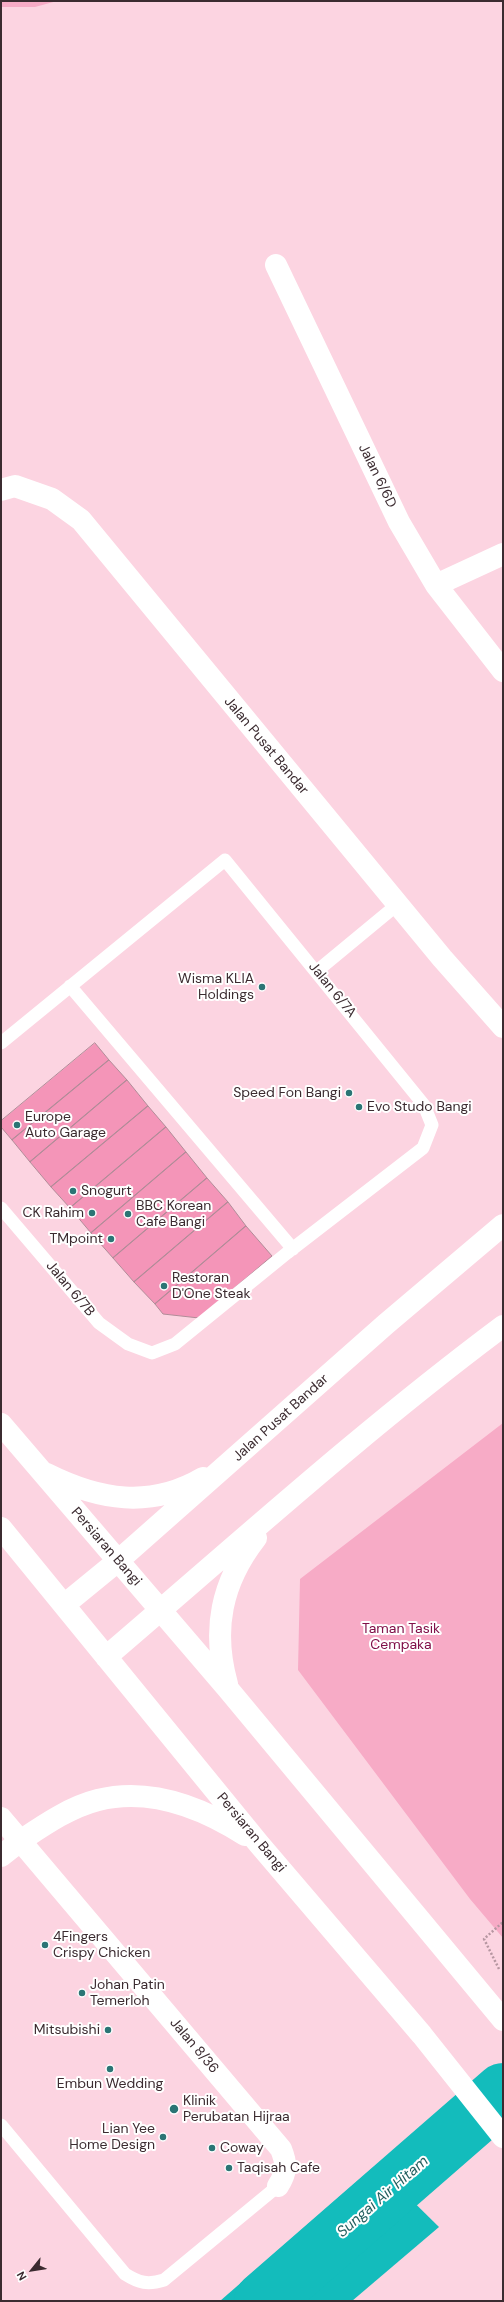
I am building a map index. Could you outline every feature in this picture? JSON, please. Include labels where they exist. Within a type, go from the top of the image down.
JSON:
[{"type":"main road","name":"Jalan 6/6D","points":[[276,265],[399,522],[436,585],[503,671]]},
{"type":"main road","name":"Jalan Pusat Bandar","points":[[8,488],[52,498],[81,520],[398,904],[503,1027]]},
{"type":"main road","points":[[436,585],[503,554]]},
{"type":"main road","name":"Jalan Pusat Bandar","points":[[64,1605],[119,1560],[386,1324],[501,1226]]},
{"type":"main road","points":[[106,1657],[280,1507],[461,1358],[503,1326]]},
{"type":"main road","name":"Persiaran Bangi","points":[[1,1424],[228,1689],[503,2020]]},
{"type":"main road","points":[[39,1470],[86,1491],[120,1498],[138,1498],[175,1490],[200,1479],[236,1458]]},
{"type":"main road","points":[[228,1689],[220,1662],[218,1643],[219,1626],[226,1594],[241,1559],[280,1507]]},
{"type":"main road","name":"Persiaran Bangi","points":[[1,1528],[259,1844],[422,2035],[503,2137]]},
{"type":"main road","points":[[1,1856],[48,1822],[98,1800],[124,1797],[154,1796],[202,1811],[223,1821],[259,1844]]},
{"type":"main road","name":"Jalan 8/36","points":[[2,1821],[281,2149],[287,2163],[285,2175],[278,2186]]},
{"type":"lane","name":"Jalan 6/7A","points":[[70,986],[225,860],[317,971],[424,1105],[432,1125],[423,1148],[293,1248]]},
{"type":"lane","points":[[317,971],[398,904]]},
{"type":"lane","points":[[1,1043],[70,986],[293,1248]]},
{"type":"lane","name":"Jalan 6/7B","points":[[1,1208],[99,1323],[128,1344],[152,1353],[175,1344],[293,1248]]},
{"type":"lane","points":[[1,2125],[125,2274],[138,2282],[152,2284],[164,2280],[278,2186]]},
{"type":"path","points":[[500,1970],[484,1939],[503,1922]]},
{"type":"green space","points":[[1,1],[57,1],[35,7],[1,7]]},
{"type":"green space","name":"Taman Tasik Cempaka","points":[[503,1423],[503,1938],[470,1899],[298,1670],[300,1579]]},
{"type":"water","points":[[376,2165],[439,2227],[352,2301],[220,2301]]},
{"type":"building","points":[[95,1043],[109,1060],[12,1140],[1,1127],[1,1121]]},
{"type":"building","points":[[109,1060],[127,1080],[30,1162],[12,1140]]},
{"type":"building","points":[[127,1080],[148,1106],[51,1187],[30,1162]]},
{"type":"building","points":[[148,1106],[166,1127],[70,1208],[51,1187]]},
{"type":"building","points":[[166,1127],[186,1152],[91,1233],[70,1208]]},
{"type":"building","points":[[186,1152],[207,1178],[113,1258],[91,1233]]},
{"type":"building","points":[[207,1178],[228,1202],[134,1282],[113,1258]]},
{"type":"building","points":[[228,1202],[246,1226],[155,1304],[134,1282]]},
{"type":"building","points":[[246,1226],[272,1256],[199,1318],[163,1314],[155,1304]]},
{"type":"waterway","name":"Sungai Air Hitam","points":[[263,2301],[503,2092]]},
{"type":"place","name":"Wisma KLIA Holdings","points":[[262,987]]},
{"type":"place","name":"Speed Fon Bangi","points":[[349,1093]]},
{"type":"place","name":"Evo Studo Bangi","points":[[359,1107]]},
{"type":"place","name":"Europe Auto Garage","points":[[17,1125]]},
{"type":"place","name":"Snogurt","points":[[73,1191]]},
{"type":"place","name":"CK Rahim","points":[[92,1213]]},
{"type":"place","name":"BBC Korean Cafe Bangi","points":[[128,1214]]},
{"type":"place","name":"TMpoint","points":[[111,1239]]},
{"type":"place","name":"Restoran D'One Steak","points":[[164,1286]]},
{"type":"place","name":"4Fingers Crispy Chicken","points":[[45,1945]]},
{"type":"place","name":"Johan Patin Temerloh","points":[[82,1993]]},
{"type":"place","name":"Mitsubishi","points":[[108,2030]]},
{"type":"place","name":"Embun Wedding","points":[[110,2069]]},
{"type":"place","name":"Klinik Perubatan Hijraa","points":[[174,2109]]},
{"type":"place","name":"Lian Yee Home Design","points":[[163,2137]]},
{"type":"place","name":"Coway","points":[[212,2148]]},
{"type":"place","name":"Taqisah Cafe","points":[[229,2168]]}]
